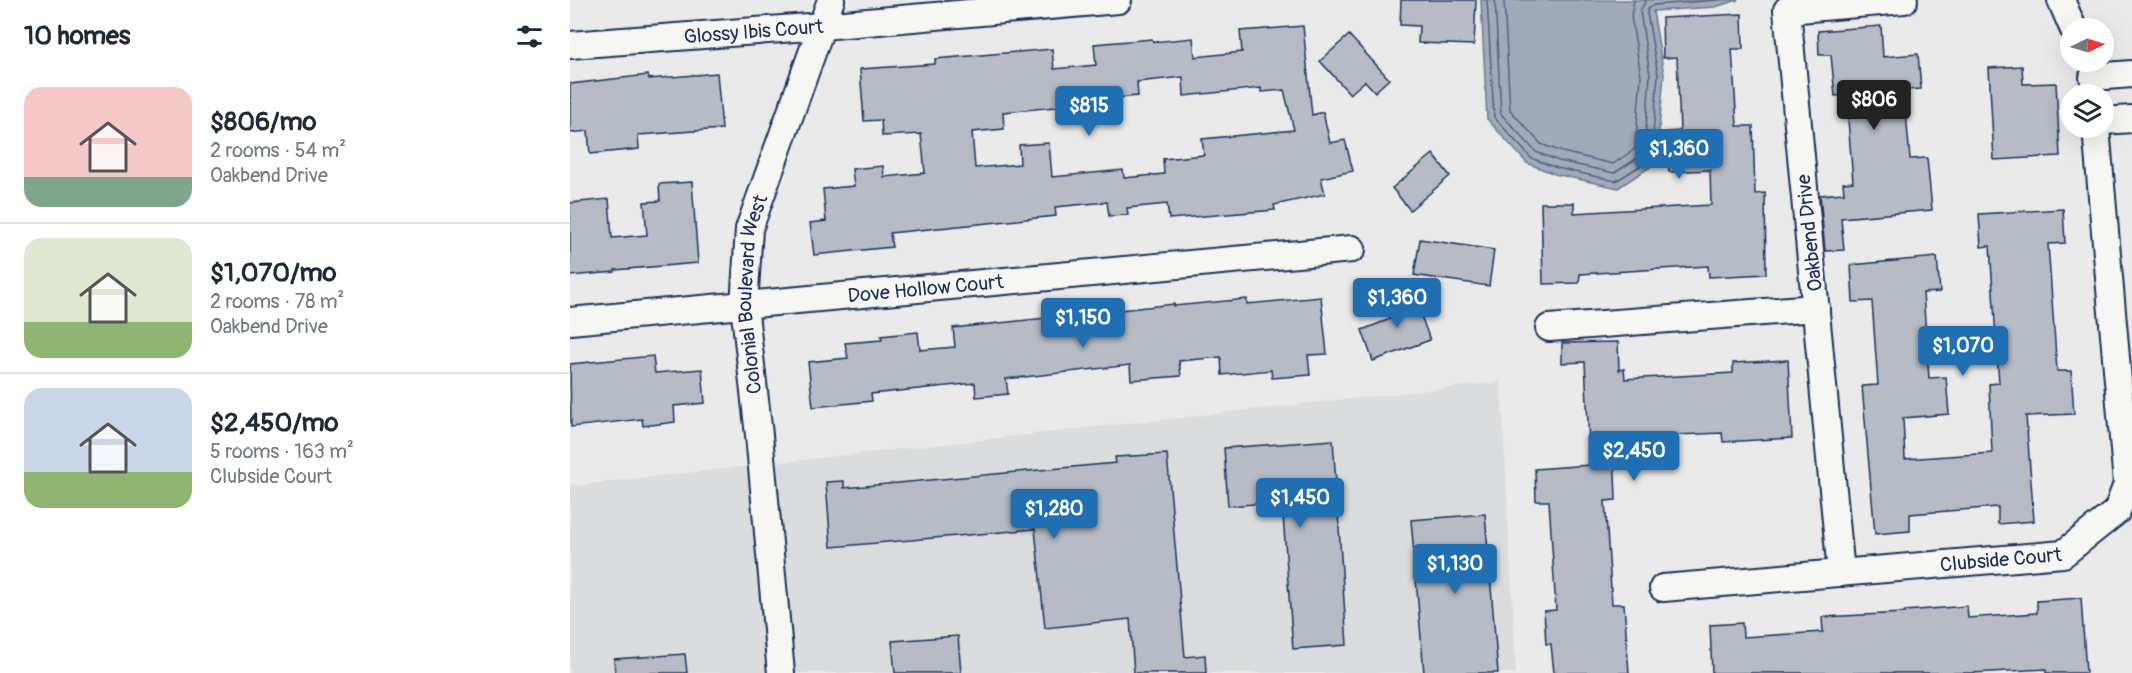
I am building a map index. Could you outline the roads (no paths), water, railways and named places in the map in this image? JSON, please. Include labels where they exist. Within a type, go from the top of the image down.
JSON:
[{"type":"street","name":"Colonial Boulevard West","points":[[781,673],[760,446],[744,305],[749,229],[831,0]]},
{"type":"street","name":"Glossy Ibis Court","points":[[570,45],[1118,0]]},
{"type":"street","name":"Oakbend Drive","points":[[1841,573],[1787,10],[1904,0]]},
{"type":"street","points":[[2061,0],[2069,18]]},
{"type":"street","points":[[2091,78],[2132,74]]},
{"type":"street","points":[[2114,120],[2132,119]]},
{"type":"street","name":"Clubside Court","points":[[1664,588],[2063,554],[2117,511],[2127,484],[2097,138]]},
{"type":"street","name":"Dove Hollow Court","points":[[570,321],[1352,249]]},
{"type":"street","points":[[1549,328],[1816,308]]},
{"type":"water","points":[[1481,0],[1738,0],[1715,7],[1653,11],[1664,75],[1656,163],[1618,188],[1555,174],[1527,163],[1487,119]]}]
